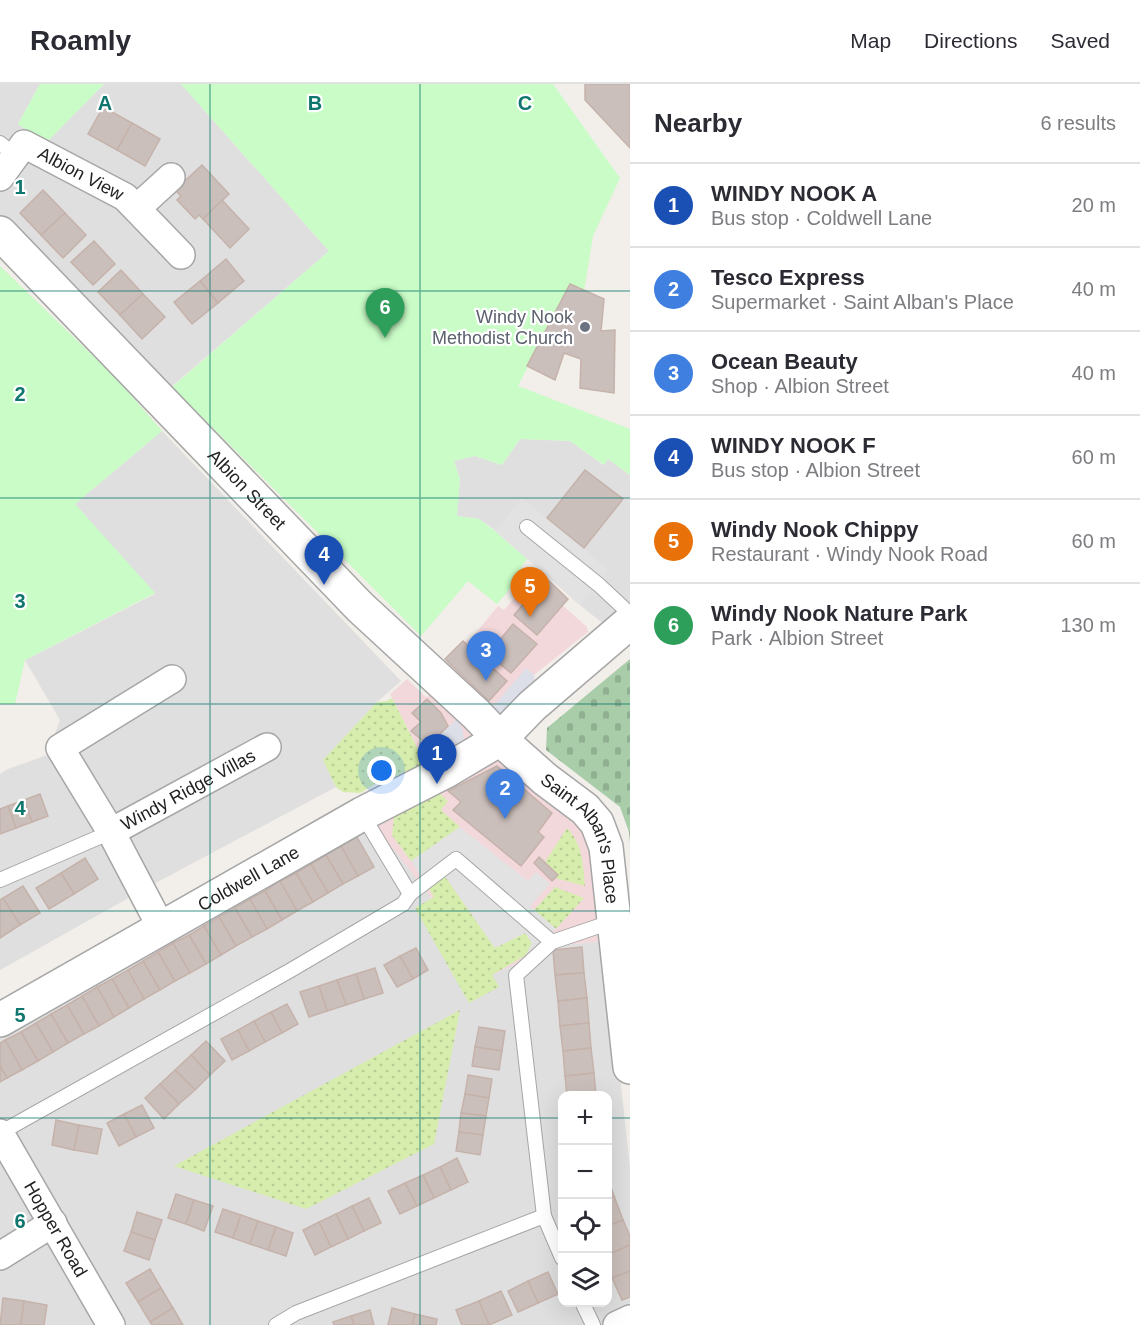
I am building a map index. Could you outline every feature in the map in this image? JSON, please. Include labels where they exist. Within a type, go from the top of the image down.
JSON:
[{"type":"street","name":"Albion View","points":[[10,155],[125,197],[180,255]]},
{"type":"street","name":"Albion View","points":[[137,208],[171,177]]},
{"type":"street","name":"Albion Street","points":[[0,233],[360,607],[500,739]]},
{"type":"street","name":"Coldwell Lane","points":[[0,1020],[362,814],[446,771],[500,739],[532,706],[630,622]]},
{"type":"street","name":"Windy Ridge Villas","points":[[161,927],[111,832],[60,748],[171,679]]},
{"type":"street","name":"Saint Alban's Place","points":[[500,739],[545,779],[585,809],[597,823],[606,846],[630,1067]]},
{"type":"street","name":"Windy Ridge Villas","points":[[111,832],[267,747]]},
{"type":"street","name":"Hopper Road","points":[[0,1133],[111,1325]]},
{"type":"street","points":[[0,1256],[53,1223]]},
{"type":"street","points":[[617,1325],[630,1319]]},
{"type":"lane","points":[[526,527],[600,585],[630,614]]},
{"type":"lane","points":[[362,814],[410,894]]},
{"type":"lane","points":[[0,880],[111,832]]},
{"type":"lane","points":[[0,1133],[291,970],[403,904],[410,894],[456,859],[552,942]]},
{"type":"lane","points":[[560,1253],[544,1216],[516,975],[552,942],[614,921]]},
{"type":"lane","points":[[276,1325],[296,1313],[544,1216]]},
{"type":"lane","points":[[584,1307],[592,1325]]},
{"type":"shaded area","points":[[0,84],[40,84],[18,124],[46,143],[104,84],[181,84],[329,251],[163,394],[0,224]]},
{"type":"shaded area","points":[[162,431],[401,681],[377,702],[324,760],[336,787],[150,886],[0,970],[0,774],[47,755],[60,720],[25,660],[155,594],[75,504]]},
{"type":"shaded area","points":[[520,439],[570,441],[603,465],[608,459],[630,475],[630,613],[610,629],[495,530],[479,519],[456,516],[460,479],[454,461],[475,456],[502,465]]},
{"type":"shaded area","points":[[522,498],[584,548],[607,570],[580,605],[495,531]]},
{"type":"shaded area","points":[[532,578],[587,627],[588,632],[534,675],[536,694],[502,718],[587,840],[605,941],[553,946],[492,975],[369,818],[426,764],[390,694],[407,679],[427,698],[449,659],[467,640],[469,641],[498,606],[504,610]]},
{"type":"shaded area","points":[[526,668],[534,675],[536,694],[502,718],[492,708]]},
{"type":"shaded area","points":[[457,719],[463,731],[464,745],[426,765],[419,750],[428,745]]},
{"type":"shaded area","points":[[369,818],[553,946],[605,941],[630,1167],[630,1325],[0,1325],[0,1027]]},
{"type":"shaded area","points":[[460,827],[528,881],[536,872],[550,884],[530,906],[556,929],[526,955],[532,943],[525,933],[495,948],[445,876],[428,887],[411,861]]},
{"type":"green space","points":[[40,84],[104,84],[46,143],[18,124]]},
{"type":"green space","points":[[181,84],[553,84],[620,178],[593,236],[584,291],[570,284],[518,386],[630,429],[630,475],[608,459],[604,465],[570,441],[520,439],[502,465],[475,456],[454,461],[460,479],[457,516],[479,519],[527,559],[521,567],[525,571],[497,604],[468,581],[421,636],[172,387],[329,251]]},
{"type":"green space","points":[[0,266],[117,379],[162,431],[75,504],[155,593],[25,660],[15,704],[0,704]]},
{"type":"green space","points":[[630,659],[630,843],[629,832],[620,807],[546,750],[547,728]]},
{"type":"green space","points":[[392,698],[426,765],[377,783],[360,793],[343,792],[336,787],[323,760],[377,702]]},
{"type":"green space","points":[[440,794],[448,801],[441,810],[460,827],[411,861],[392,835],[394,817]]},
{"type":"green space","points":[[567,828],[579,848],[585,886],[555,878],[558,875],[545,862]]},
{"type":"green space","points":[[444,875],[495,948],[525,933],[532,943],[526,955],[492,975],[499,987],[469,1003],[415,908],[434,897],[428,887]]},
{"type":"green space","points":[[555,887],[584,898],[556,929],[534,910]]},
{"type":"green space","points":[[460,1010],[434,1144],[306,1209],[174,1166]]},
{"type":"building","points":[[585,84],[630,84],[630,148],[585,100]]},
{"type":"building","points":[[103,107],[132,123],[117,150],[88,134]]},
{"type":"building","points":[[132,123],[160,139],[145,166],[117,150]]},
{"type":"building","points":[[202,165],[229,194],[203,219],[199,215],[195,219],[177,200],[181,196],[175,190]]},
{"type":"building","points":[[43,190],[65,213],[41,235],[20,213]]},
{"type":"building","points":[[222,200],[249,229],[230,248],[203,219]]},
{"type":"building","points":[[65,213],[86,235],[63,258],[41,235]]},
{"type":"building","points":[[94,241],[115,264],[93,285],[71,262]]},
{"type":"building","points":[[226,259],[244,281],[218,303],[200,281]]},
{"type":"building","points":[[121,270],[143,294],[120,315],[98,292]]},
{"type":"building","points":[[200,281],[218,303],[192,324],[174,302]]},
{"type":"building","points":[[570,284],[604,299],[601,331],[615,330],[614,393],[580,388],[581,359],[564,353],[555,380],[527,366]]},
{"type":"building","points":[[143,294],[165,317],[142,339],[120,315]]},
{"type":"building","points":[[585,470],[623,499],[584,548],[547,518]]},
{"type":"building","points":[[546,578],[568,599],[537,635],[514,615]]},
{"type":"building","points":[[513,624],[537,644],[511,673],[488,654]]},
{"type":"building","points":[[463,641],[507,681],[489,701],[445,659]]},
{"type":"building","points":[[427,699],[441,713],[448,726],[428,745],[411,731],[421,722],[412,713]]},
{"type":"building","points":[[497,766],[552,813],[538,832],[544,837],[521,866],[453,810],[461,802],[448,791]]},
{"type":"building","points":[[40,794],[48,816],[32,822],[24,800]]},
{"type":"building","points":[[24,800],[32,822],[16,828],[8,806]]},
{"type":"building","points":[[8,806],[16,828],[0,834],[0,809]]},
{"type":"building","points":[[357,837],[374,867],[358,876],[341,846]]},
{"type":"building","points":[[341,846],[358,876],[343,884],[326,855]]},
{"type":"building","points":[[326,855],[343,884],[328,893],[311,864]]},
{"type":"building","points":[[539,857],[558,875],[552,881],[534,863]]},
{"type":"building","points":[[85,858],[98,879],[74,894],[61,873]]},
{"type":"building","points":[[311,864],[328,893],[313,902],[296,873]]},
{"type":"building","points":[[61,873],[74,894],[49,909],[36,888]]},
{"type":"building","points":[[296,873],[313,902],[297,911],[280,881]]},
{"type":"building","points":[[280,881],[297,911],[282,920],[265,891]]},
{"type":"building","points":[[23,886],[40,913],[20,925],[3,898]]},
{"type":"building","points":[[265,891],[282,920],[267,929],[250,899]]},
{"type":"building","points":[[3,898],[20,925],[0,938],[0,900]]},
{"type":"building","points":[[250,899],[267,929],[252,937],[235,908]]},
{"type":"building","points":[[235,908],[252,937],[236,946],[219,917]]},
{"type":"building","points":[[219,917],[236,946],[221,955],[204,926]]},
{"type":"building","points":[[204,926],[221,955],[206,964],[189,935]]},
{"type":"building","points":[[189,935],[206,964],[190,973],[173,943]]},
{"type":"building","points":[[173,943],[190,973],[175,981],[158,952]]},
{"type":"building","points":[[582,947],[584,973],[555,975],[553,950]]},
{"type":"building","points":[[416,948],[428,970],[413,979],[400,956]]},
{"type":"building","points":[[158,952],[175,981],[160,990],[143,961]]},
{"type":"building","points":[[400,956],[413,979],[397,987],[384,965]]},
{"type":"building","points":[[143,961],[160,990],[144,999],[128,970]]},
{"type":"building","points":[[375,968],[383,993],[364,999],[356,974]]},
{"type":"building","points":[[128,970],[144,999],[129,1008],[112,979]]},
{"type":"building","points":[[584,973],[587,998],[558,1001],[555,975]]},
{"type":"building","points":[[356,974],[364,999],[346,1005],[337,980]]},
{"type":"building","points":[[112,979],[129,1008],[114,1017],[97,987]]},
{"type":"building","points":[[337,980],[346,1005],[327,1011],[319,986]]},
{"type":"building","points":[[319,986],[327,1011],[309,1017],[300,992]]},
{"type":"building","points":[[97,987],[114,1017],[99,1026],[82,996]]},
{"type":"building","points":[[82,996],[99,1026],[84,1034],[67,1005]]},
{"type":"building","points":[[587,998],[589,1023],[560,1026],[558,1001]]},
{"type":"building","points":[[287,1004],[298,1024],[282,1033],[271,1012]]},
{"type":"building","points":[[67,1005],[84,1034],[68,1043],[51,1014]]},
{"type":"building","points":[[271,1012],[282,1033],[265,1042],[254,1021]]},
{"type":"building","points":[[51,1014],[68,1043],[53,1052],[36,1023]]},
{"type":"building","points":[[254,1021],[265,1042],[249,1051],[238,1030]]},
{"type":"building","points":[[36,1023],[53,1052],[38,1061],[21,1032]]},
{"type":"building","points":[[589,1023],[591,1048],[563,1051],[560,1026]]},
{"type":"building","points":[[479,1027],[505,1031],[502,1051],[475,1047]]},
{"type":"building","points":[[238,1030],[249,1051],[232,1060],[221,1039]]},
{"type":"building","points":[[21,1032],[38,1061],[22,1070],[5,1040]]},
{"type":"building","points":[[5,1040],[22,1070],[7,1078],[0,1066],[0,1043]]},
{"type":"building","points":[[206,1041],[225,1061],[210,1075],[191,1055]]},
{"type":"building","points":[[475,1047],[502,1051],[499,1070],[472,1066]]},
{"type":"building","points":[[591,1048],[594,1073],[565,1076],[563,1051]]},
{"type":"building","points":[[191,1055],[210,1075],[195,1090],[175,1070]]},
{"type":"building","points":[[0,1066],[7,1078],[0,1082]]},
{"type":"building","points":[[175,1070],[195,1090],[179,1104],[160,1084]]},
{"type":"building","points":[[594,1073],[596,1091],[566,1091],[565,1076]]},
{"type":"building","points":[[468,1075],[492,1079],[489,1098],[465,1094]]},
{"type":"building","points":[[160,1084],[179,1104],[164,1119],[145,1098]]},
{"type":"building","points":[[465,1094],[489,1098],[486,1116],[461,1113]]},
{"type":"building","points":[[142,1105],[154,1128],[136,1137],[124,1114]]},
{"type":"building","points":[[461,1113],[486,1116],[483,1135],[459,1132]]},
{"type":"building","points":[[124,1114],[136,1137],[119,1146],[107,1123]]},
{"type":"building","points":[[56,1120],[79,1125],[74,1150],[52,1145]]},
{"type":"building","points":[[79,1125],[102,1129],[97,1154],[74,1150]]},
{"type":"building","points":[[459,1132],[483,1135],[480,1155],[456,1151]]},
{"type":"building","points":[[457,1158],[468,1182],[451,1190],[440,1167]]},
{"type":"building","points":[[440,1167],[451,1190],[434,1198],[423,1175]]},
{"type":"building","points":[[423,1175],[434,1198],[417,1206],[405,1183]]},
{"type":"building","points":[[405,1183],[417,1206],[400,1214],[388,1191]]},
{"type":"building","points":[[176,1194],[194,1200],[186,1224],[168,1218]]},
{"type":"building","points":[[614,1196],[623,1220],[612,1224],[612,1199]]},
{"type":"building","points":[[369,1198],[381,1223],[364,1231],[352,1206]]},
{"type":"building","points":[[194,1200],[213,1206],[204,1231],[186,1224]]},
{"type":"building","points":[[352,1206],[364,1231],[348,1239],[336,1214]]},
{"type":"building","points":[[223,1209],[241,1215],[233,1238],[215,1232]]},
{"type":"building","points":[[137,1212],[162,1220],[155,1240],[131,1232]]},
{"type":"building","points":[[336,1214],[348,1239],[331,1247],[319,1222]]},
{"type":"building","points":[[241,1215],[258,1221],[250,1244],[233,1238]]},
{"type":"building","points":[[623,1220],[630,1236],[630,1245],[612,1253],[612,1253],[612,1224]]},
{"type":"building","points":[[258,1221],[276,1227],[268,1250],[250,1244]]},
{"type":"building","points":[[319,1222],[331,1247],[315,1255],[303,1230]]},
{"type":"building","points":[[276,1227],[293,1233],[286,1256],[268,1250]]},
{"type":"building","points":[[131,1232],[155,1240],[149,1260],[124,1251]]},
{"type":"building","points":[[630,1245],[630,1271],[612,1278],[612,1253]]},
{"type":"building","points":[[150,1269],[161,1288],[138,1302],[126,1283]]},
{"type":"building","points":[[630,1271],[630,1297],[622,1300],[612,1278]]},
{"type":"building","points":[[548,1272],[558,1294],[538,1303],[528,1281]]},
{"type":"building","points":[[528,1281],[538,1303],[518,1312],[508,1291]]},
{"type":"building","points":[[161,1288],[173,1308],[150,1322],[138,1302]]},
{"type":"building","points":[[501,1291],[512,1315],[489,1325],[479,1301]]},
{"type":"building","points":[[3,1298],[24,1301],[21,1325],[0,1325]]},
{"type":"building","points":[[24,1301],[47,1305],[44,1325],[21,1325]]},
{"type":"building","points":[[479,1301],[489,1325],[462,1325],[456,1310]]},
{"type":"building","points":[[173,1308],[183,1325],[152,1325],[150,1322]]},
{"type":"building","points":[[392,1308],[415,1314],[412,1325],[388,1325]]},
{"type":"building","points":[[370,1310],[374,1325],[354,1325],[351,1316]]},
{"type":"building","points":[[415,1314],[437,1319],[436,1325],[412,1325]]},
{"type":"building","points":[[351,1316],[354,1325],[334,1325],[333,1322]]},
{"type":"place","name":"Windy Nook Methodist Church","points":[[585,327]]},
{"type":"place","name":"Windy Nook Nature Park","points":[[385,338]]},
{"type":"place","name":"WINDY NOOK F","points":[[324,585]]},
{"type":"place","name":"Windy Nook Chippy","points":[[530,617]]},
{"type":"place","name":"Ocean Beauty","points":[[486,681]]},
{"type":"place","name":"WINDY NOOK A","points":[[437,784]]},
{"type":"place","name":"Tesco Express","points":[[505,819]]}]
